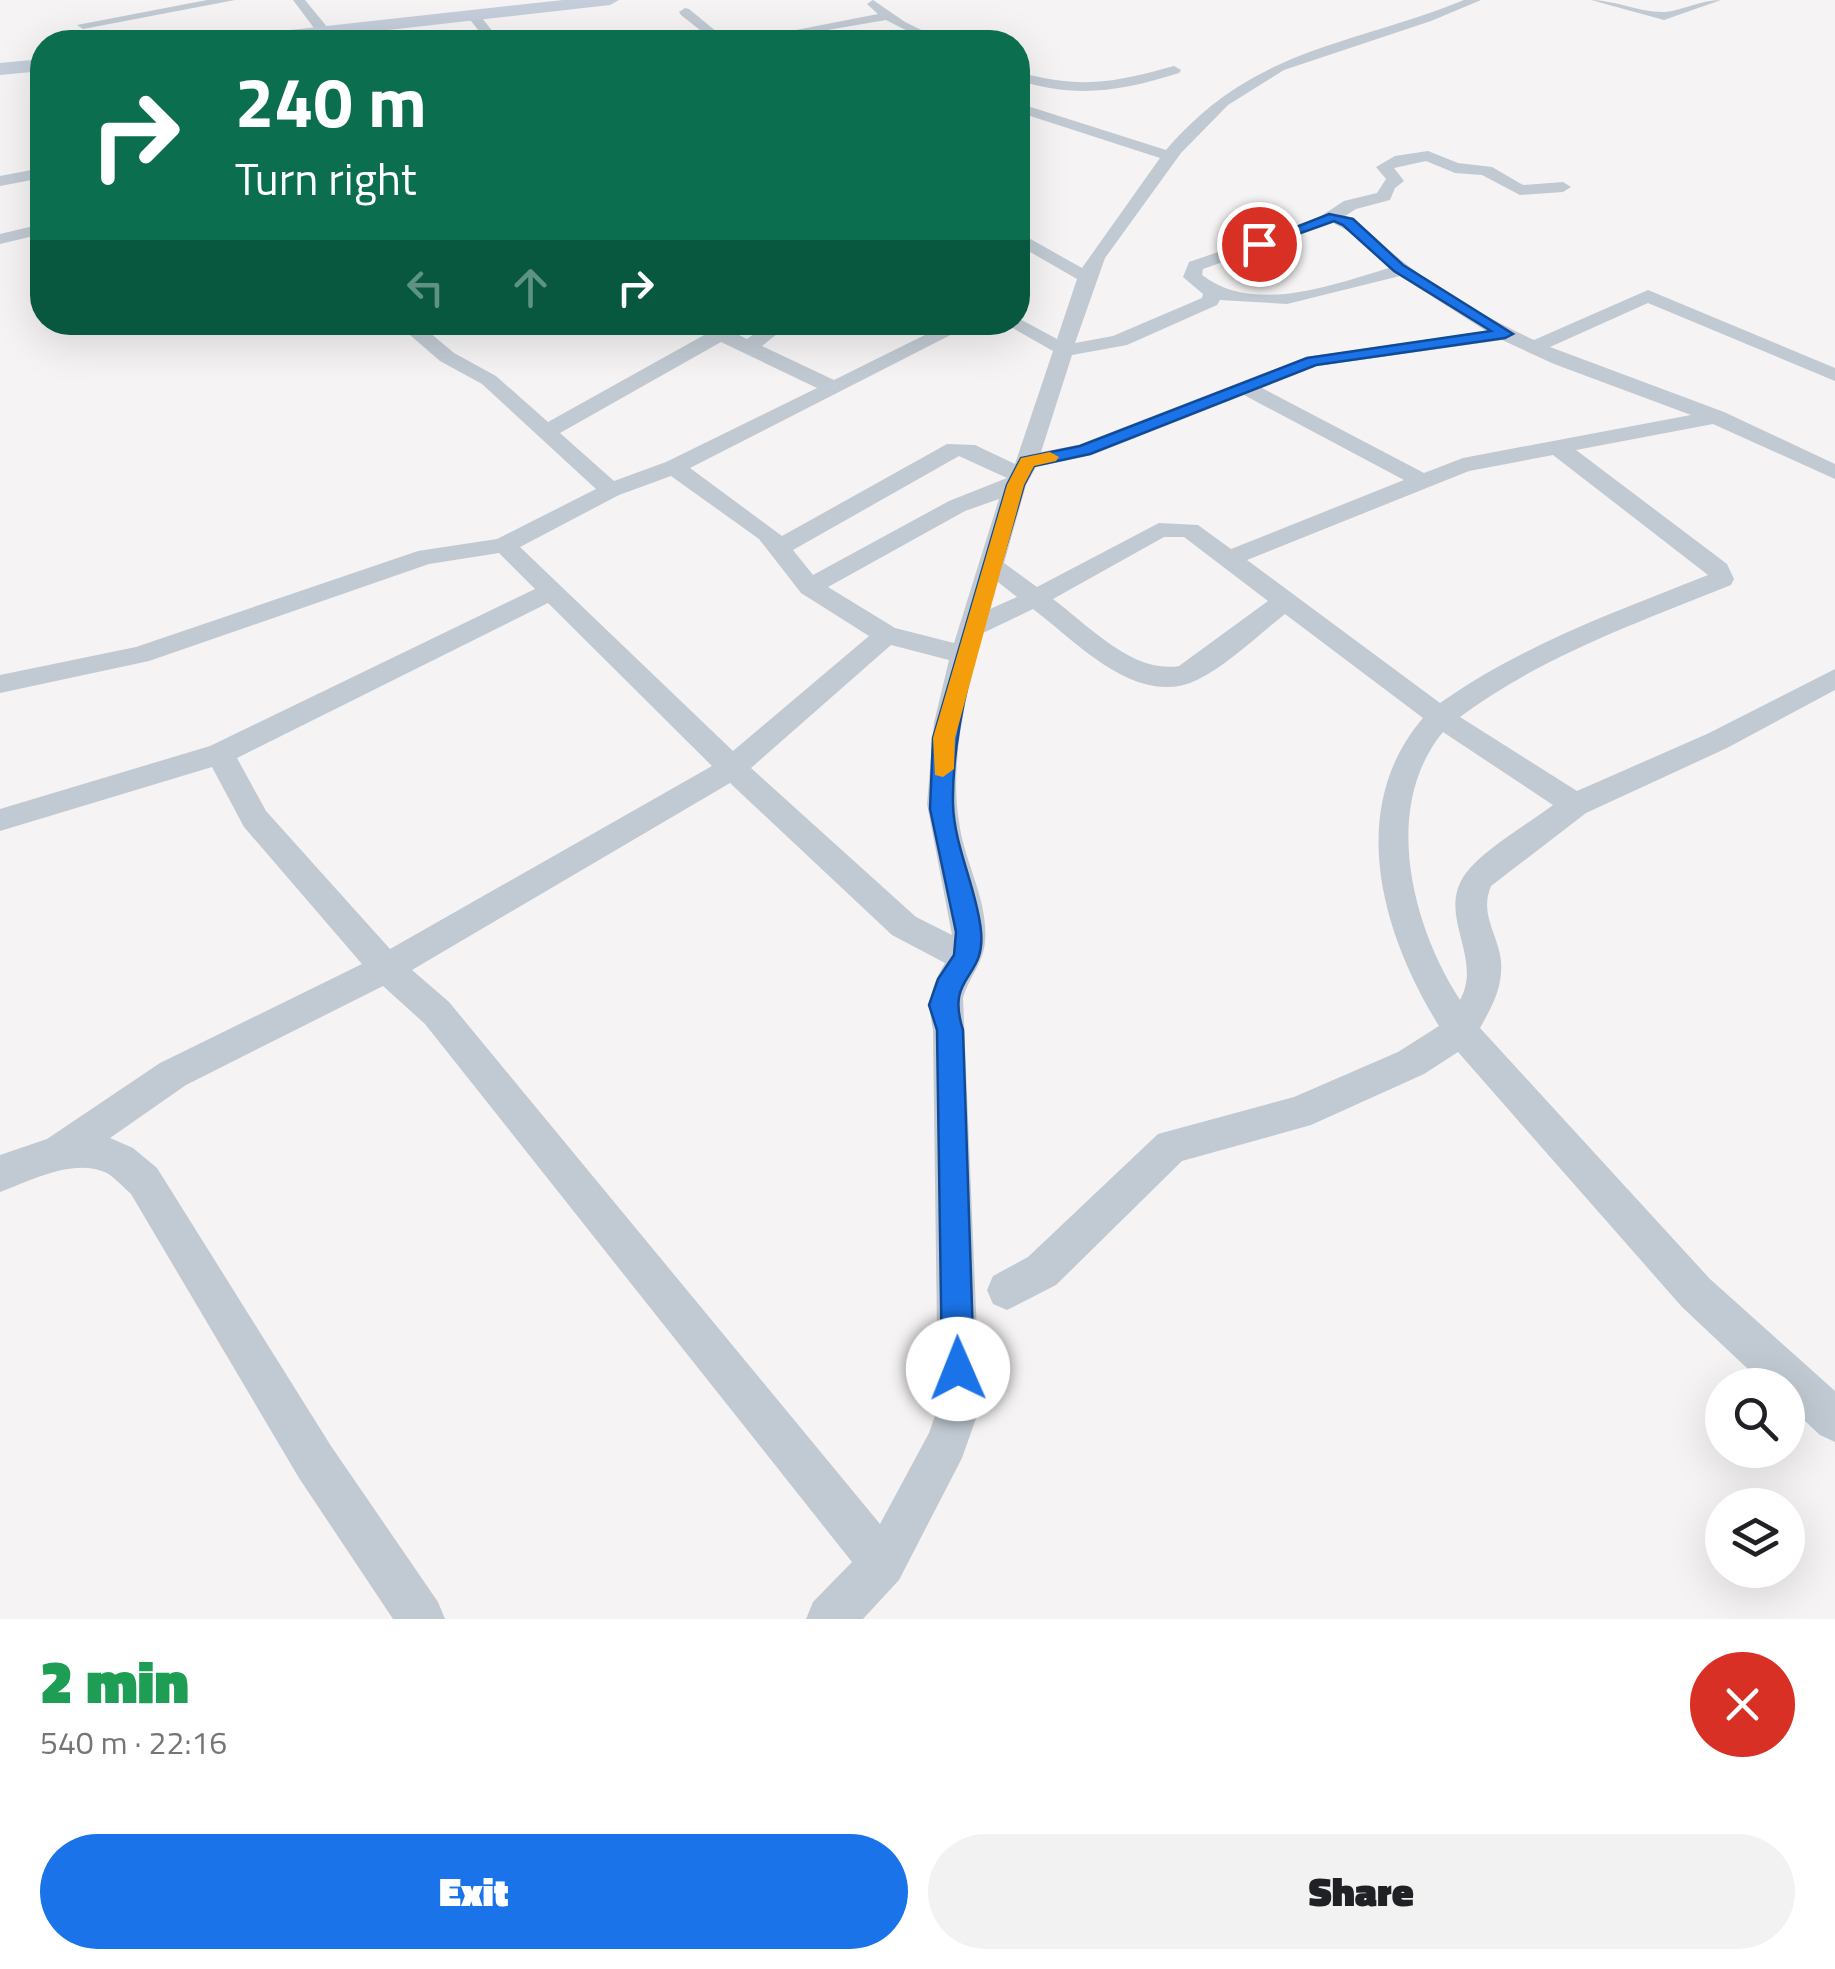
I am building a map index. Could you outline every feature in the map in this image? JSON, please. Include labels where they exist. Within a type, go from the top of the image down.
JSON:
[{"type":"main road","points":[[344,30],[610,0]]},
{"type":"main road","points":[[0,70],[30,66]]},
{"type":"street","points":[[83,25],[229,0]]},
{"type":"street","points":[[300,0],[323,30]]},
{"type":"street","points":[[868,0],[911,30]]},
{"type":"street","points":[[830,1619],[883,1564],[947,1444],[959,1407],[950,1030],[942,1005],[947,986],[967,958],[969,932],[942,809],[944,738],[992,566],[1087,277],[1096,258],[1182,140],[1233,97],[1276,68],[1435,18],[1475,0]]},
{"type":"street","points":[[1597,0],[1664,16],[1715,0]]},
{"type":"street","points":[[686,12],[708,30]]},
{"type":"street","points":[[473,16],[485,30]]},
{"type":"street","points":[[804,30],[887,16]]},
{"type":"street","points":[[1030,81],[1064,90],[1105,90],[1174,70]]},
{"type":"street","points":[[1030,87],[1039,84]]},
{"type":"street","points":[[1030,111],[1170,156]]},
{"type":"street","points":[[1402,270],[1298,300],[1272,302],[1213,293],[1192,277],[1195,266],[1334,217],[1350,205],[1384,196],[1387,185],[1396,180],[1384,166],[1402,159],[1428,156],[1455,168],[1480,168],[1520,190],[1563,187]]},
{"type":"street","points":[[0,181],[30,175]]},
{"type":"street","points":[[1334,217],[1358,229],[1402,270],[1505,334],[1716,418],[1835,472]]},
{"type":"street","points":[[0,238],[30,232]]},
{"type":"street","points":[[1030,245],[1087,277]]},
{"type":"street","points":[[1030,331],[1066,349],[1086,350],[1110,344],[1210,301],[1213,293]]},
{"type":"street","points":[[1534,347],[1648,296],[1835,375]]},
{"type":"street","points":[[810,586],[1021,474],[1242,386],[1347,354],[1505,334]]},
{"type":"street","points":[[420,335],[447,357],[488,380],[610,490]]},
{"type":"street","points":[[546,432],[718,335]]},
{"type":"street","points":[[722,335],[832,388]]},
{"type":"street","points":[[748,347],[765,335]]},
{"type":"street","points":[[0,684],[140,655],[428,556],[443,557],[504,544],[610,490],[674,467],[940,335]]},
{"type":"street","points":[[1242,386],[1422,480]]},
{"type":"street","points":[[1231,558],[1422,480],[1495,457],[1716,418]]},
{"type":"street","points":[[1556,446],[1718,569],[1722,579],[1572,639],[1490,681],[1440,717],[1413,750],[1390,824],[1402,908],[1423,971],[1460,1030],[1696,1293],[1835,1420]]},
{"type":"street","points":[[777,549],[956,450],[967,450],[1021,474]]},
{"type":"street","points":[[674,467],[767,534],[810,586],[886,635],[970,641],[1038,597],[1159,530],[1190,530],[1440,717],[1575,805]]},
{"type":"street","points":[[504,544],[732,768],[904,926],[967,958]]},
{"type":"street","points":[[992,566],[1148,678],[1188,673],[1288,600]]},
{"type":"street","points":[[0,820],[220,754],[550,592]]},
{"type":"street","points":[[54,1155],[174,1074],[386,968],[732,768],[886,635]]},
{"type":"street","points":[[1007,1290],[1042,1271],[1171,1146],[1298,1114],[1411,1063],[1460,1030],[1483,990],[1484,959],[1469,914],[1473,888],[1480,877],[1575,805],[1717,741],[1835,678]]},
{"type":"street","points":[[220,754],[256,820],[386,968],[437,1013],[883,1564]]},
{"type":"street","points":[[0,1174],[54,1155],[87,1152],[114,1156],[144,1181],[315,1462],[421,1619]]},
{"type":"slow traffic","points":[[943,769],[944,738],[1015,485],[1027,462],[1050,457]]},
{"type":"route","points":[[958,1369],[950,1030],[942,1005],[947,986],[967,958],[969,932],[942,809],[944,738],[1015,485],[1027,462],[1084,450],[1313,361],[1505,334],[1398,268],[1348,222],[1334,217],[1259,244]]}]
